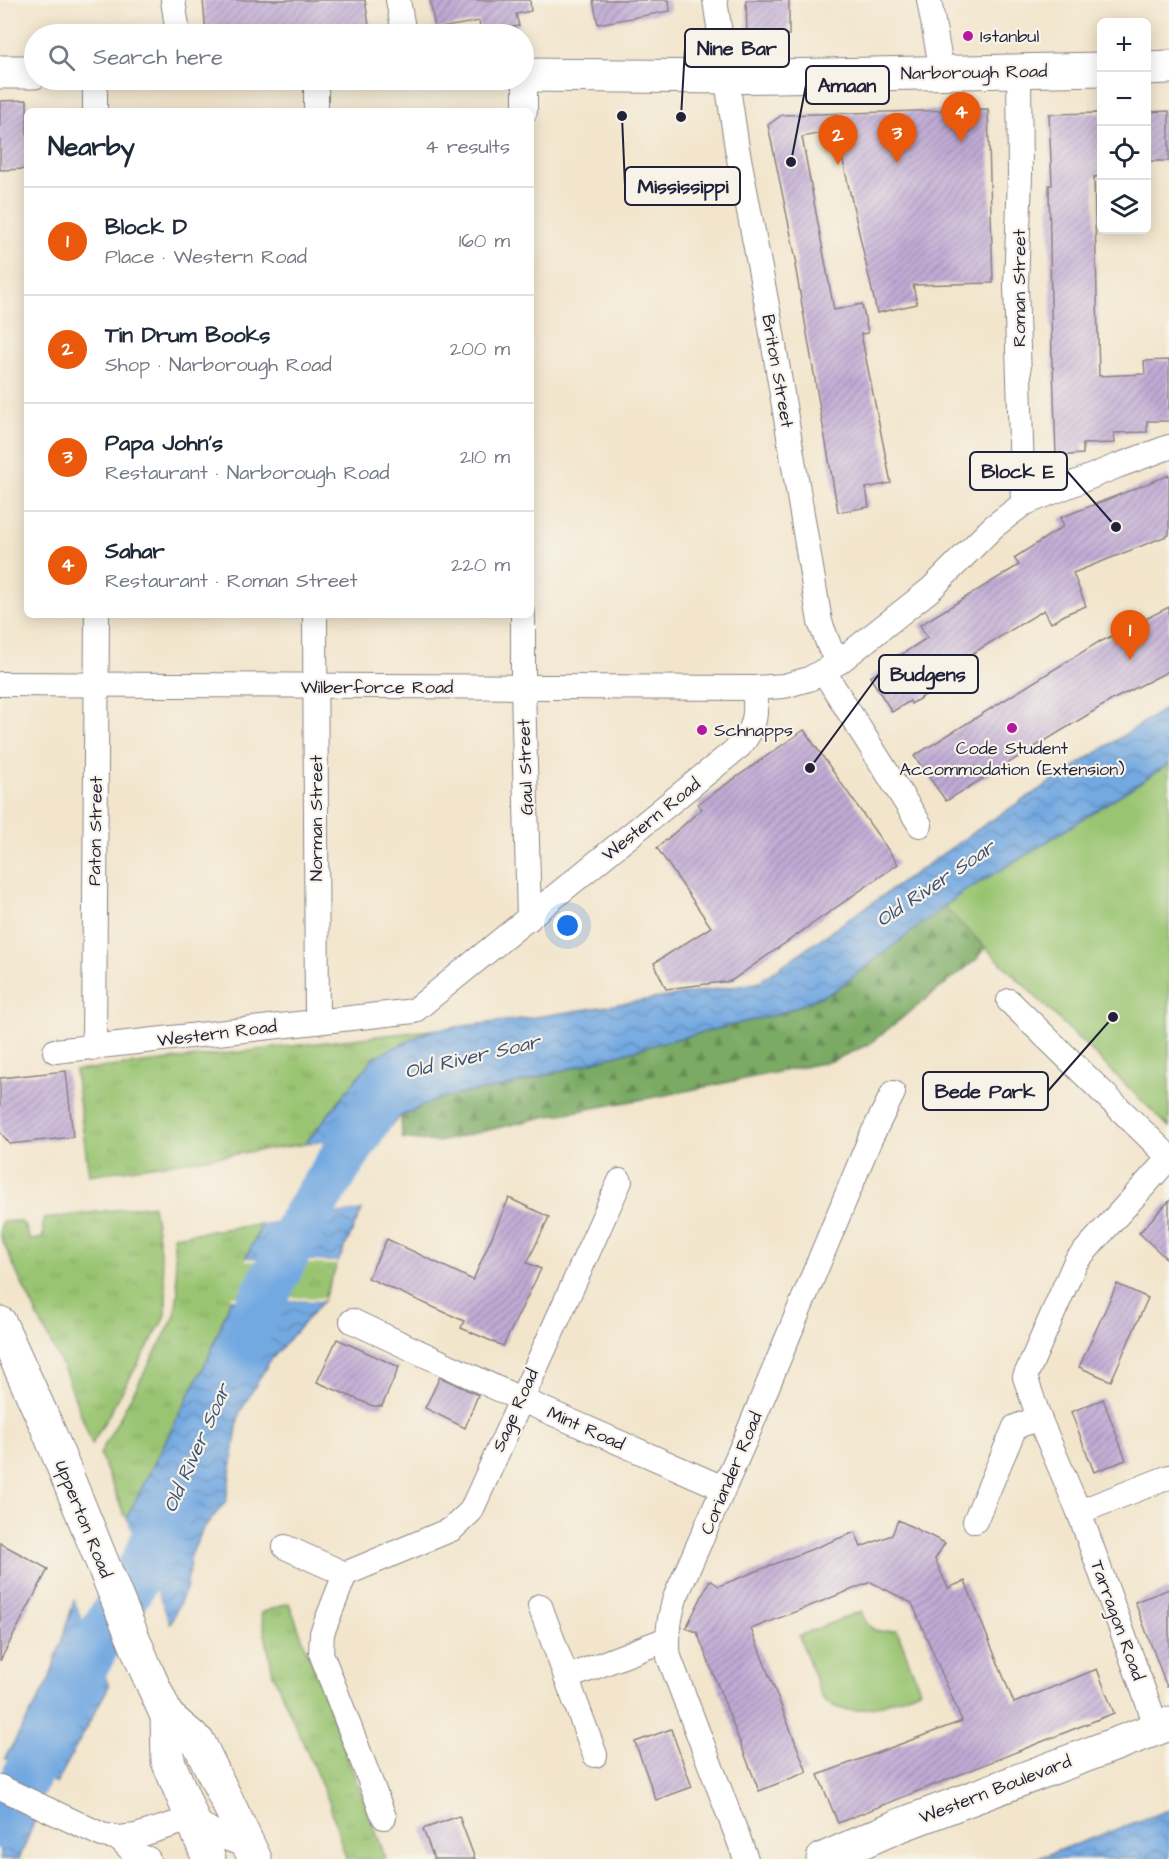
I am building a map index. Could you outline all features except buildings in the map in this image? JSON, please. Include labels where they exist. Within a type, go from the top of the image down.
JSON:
[{"type":"street","points":[[173,0],[177,24]]},
{"type":"street","points":[[398,0],[402,24]]},
{"type":"street","name":"Briton Street","points":[[715,0],[740,159],[769,316],[820,622],[830,648],[831,667],[920,825]]},
{"type":"street","points":[[929,0],[942,72]]},
{"type":"street","points":[[1151,68],[1169,67]]},
{"type":"street","name":"Narborough Road","points":[[534,75],[727,77],[1097,69]]},
{"type":"street","points":[[0,72],[24,72]]},
{"type":"street","name":"Roman Street","points":[[1020,72],[1020,175],[1016,285],[1023,504]]},
{"type":"street","points":[[95,90],[95,108]]},
{"type":"street","points":[[316,90],[316,108]]},
{"type":"street","points":[[524,90],[525,108]]},
{"type":"street","points":[[754,688],[784,686],[808,680],[831,667],[930,589],[993,527],[1023,504],[1169,447]]},
{"type":"street","name":"Paton Street","points":[[94,1048],[97,618]]},
{"type":"street","name":"Norman Street","points":[[315,618],[317,1021]]},
{"type":"street","name":"Gaul Street","points":[[523,618],[529,919]]},
{"type":"street","name":"Wilberforce Road","points":[[0,684],[754,688]]},
{"type":"street","name":"Western Road","points":[[55,1051],[414,1011],[740,746],[749,735],[754,723],[754,688]]},
{"type":"street","name":"Tarragon Road","points":[[1010,1001],[1169,1157],[1076,1261],[1025,1377],[1039,1418],[1079,1512],[1163,1726]]},
{"type":"street","name":"Coriander Road","points":[[746,1859],[669,1657],[667,1639],[670,1616],[675,1598],[808,1291],[870,1139],[893,1093]]},
{"type":"street","name":"Sage Road","points":[[345,1574],[452,1529],[471,1511],[620,1181]]},
{"type":"street","name":"Mint Road","points":[[352,1321],[520,1399],[723,1488]]},
{"type":"street","name":"Upperton Road","points":[[0,1323],[167,1716],[168,1761],[209,1859]]},
{"type":"street","points":[[975,1521],[1015,1427],[1039,1418]]},
{"type":"street","points":[[1079,1512],[1169,1478]]},
{"type":"street","points":[[285,1547],[345,1574],[322,1633],[321,1653],[384,1817]]},
{"type":"street","points":[[540,1606],[595,1755]]},
{"type":"street","points":[[566,1678],[667,1639]]},
{"type":"street","name":"Upperton Road","points":[[167,1716],[200,1743],[251,1852]]},
{"type":"street","name":"Western Boulevard","points":[[824,1859],[898,1826],[1163,1726]]},
{"type":"street","points":[[0,1787],[102,1835],[119,1839],[151,1833],[191,1819],[251,1852]]},
{"type":"street","points":[[119,1839],[136,1855],[148,1859]]},
{"type":"green space","points":[[1169,764],[1169,1127],[944,907],[963,892]]},
{"type":"green space","points":[[963,892],[992,940],[977,959],[869,1044],[832,1061],[544,1117],[438,1142],[402,1138],[401,1116],[443,1097],[507,1086],[660,1043],[781,1013],[834,991]]},
{"type":"green space","points":[[431,1030],[373,1058],[305,1144],[89,1175],[75,1071]]},
{"type":"green space","points":[[153,1205],[166,1291],[166,1315],[92,1444],[66,1374],[0,1235],[1,1222],[20,1221],[26,1228],[30,1240],[43,1238],[43,1219]]},
{"type":"green space","points":[[262,1224],[246,1258],[338,1262],[323,1301],[231,1299],[209,1356],[126,1519],[100,1454],[175,1316],[178,1291],[173,1236]]},
{"type":"green space","points":[[289,1603],[386,1859],[346,1859],[329,1802],[273,1674],[261,1613]]},
{"type":"green space","points":[[861,1611],[867,1623],[874,1630],[884,1632],[897,1630],[920,1690],[868,1708],[841,1709],[829,1704],[820,1694],[799,1636]]},
{"type":"water","points":[[1169,706],[1169,764],[1018,860],[963,892],[834,991],[781,1013],[660,1043],[507,1086],[443,1097],[401,1116],[383,1133],[305,1144],[373,1058],[431,1030],[529,1018],[757,983],[984,825]]},
{"type":"water","points":[[362,1210],[338,1262],[246,1258],[262,1224]]},
{"type":"water","points":[[231,1299],[323,1301],[269,1362],[239,1414],[226,1502],[203,1529],[191,1555],[186,1589],[170,1624],[126,1519],[209,1356]]},
{"type":"water","points":[[75,1598],[109,1686],[56,1784],[5,1758],[48,1683]]},
{"type":"water","points":[[0,1801],[35,1820],[19,1859],[0,1859]]},
{"type":"water","points":[[1169,1810],[1169,1859],[1035,1859]]},
{"type":"pier","points":[[383,1133],[382,1136],[304,1147],[305,1144]]},
{"type":"pier","points":[[363,1207],[362,1210],[262,1224],[263,1221]]},
{"type":"pier","points":[[246,1258],[338,1262],[337,1265],[245,1261]]},
{"type":"pier","points":[[232,1296],[324,1298],[323,1301],[231,1299]]},
{"type":"pier","points":[[125,1515],[171,1627],[167,1625],[124,1520]]},
{"type":"pier","points":[[73,1596],[77,1597],[112,1685],[111,1689]]},
{"type":"waterway","name":"Old River Soar","points":[[235,1359],[301,1224],[392,1080]]},
{"type":"waterway","name":"Old River Soar","points":[[0,1826],[94,1648],[145,1562],[172,1502]]},
{"type":"place","name":"Istanbul","points":[[968,36]]},
{"type":"place","name":"Mississippi","points":[[622,116]]},
{"type":"place","name":"Nine Bar","points":[[681,117]]},
{"type":"place","name":"Sahar","points":[[961,142]]},
{"type":"place","name":"Amaan","points":[[791,162]]},
{"type":"place","name":"Papa John's","points":[[897,163]]},
{"type":"place","name":"Tin Drum Books","points":[[838,165]]},
{"type":"place","name":"Block E","points":[[1116,527]]},
{"type":"place","name":"Block D","points":[[1130,660]]},
{"type":"place","name":"Code Student Accommodation (Extension)","points":[[1012,728]]},
{"type":"place","name":"Schnapps","points":[[702,730]]},
{"type":"place","name":"Budgens","points":[[810,768]]},
{"type":"place","name":"Bede Park","points":[[1113,1017]]}]
